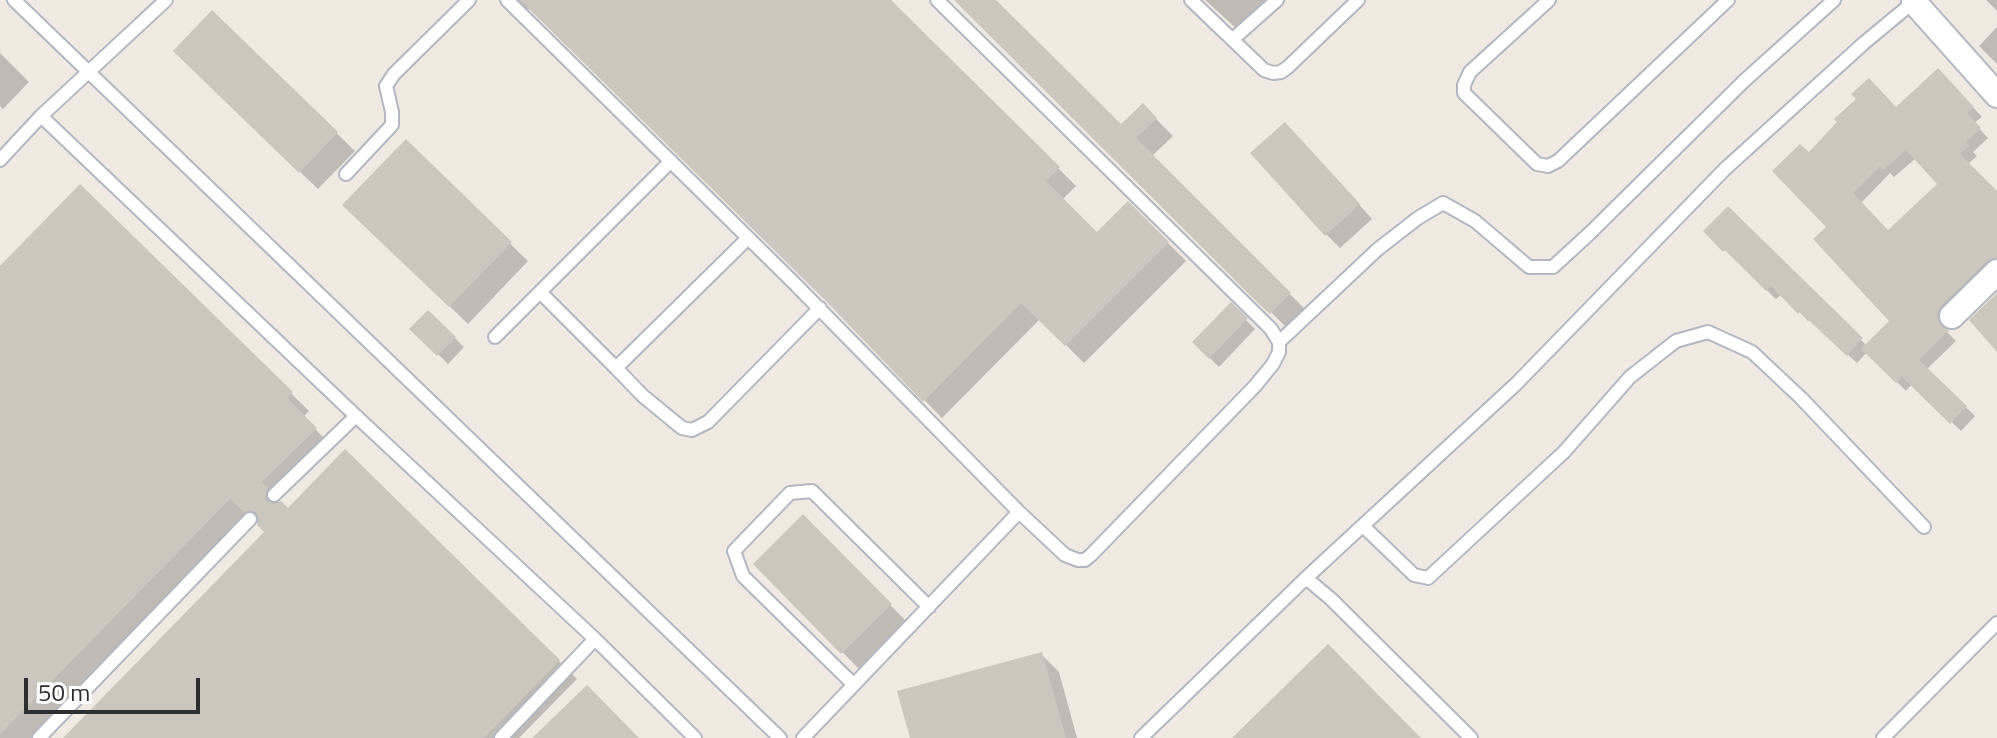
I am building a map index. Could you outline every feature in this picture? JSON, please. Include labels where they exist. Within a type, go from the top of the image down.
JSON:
[{"type":"street","points":[[1915,1],[1997,95]]},
{"type":"street","points":[[1952,316],[1997,272]]},
{"type":"lane","points":[[14,0],[29,5],[90,72],[780,738]]},
{"type":"lane","points":[[0,160],[41,116],[166,0]]},
{"type":"lane","points":[[346,174],[392,125],[386,86],[394,74],[469,0]]},
{"type":"lane","points":[[507,0],[820,308],[1019,512],[1065,555],[1085,560],[1255,386],[1273,364],[1279,352],[1279,342],[1271,329],[937,0]]},
{"type":"lane","points":[[1191,0],[1264,70],[1273,73],[1288,67],[1358,0]]},
{"type":"lane","points":[[1233,39],[1277,0]]},
{"type":"lane","points":[[1549,0],[1470,72],[1464,85],[1464,93],[1537,164],[1548,166],[1558,161],[1728,0]]},
{"type":"lane","points":[[1279,342],[1378,249],[1443,203],[1475,221],[1529,267],[1553,267],[1744,81],[1834,0]]},
{"type":"lane","points":[[1141,738],[1306,578],[1516,384],[1725,169],[1915,1]]},
{"type":"lane","points":[[41,116],[595,639],[695,738]]},
{"type":"lane","points":[[0,140],[10,150]]},
{"type":"lane","points":[[495,337],[671,161]]},
{"type":"lane","points":[[616,368],[748,238]]},
{"type":"lane","points":[[540,292],[643,396],[682,428],[692,430],[708,422],[820,308]]},
{"type":"lane","points":[[1363,526],[1414,575],[1428,578],[1564,452],[1630,377],[1676,341],[1708,332],[1752,352],[1801,398],[1924,527]]},
{"type":"lane","points":[[274,495],[356,416]]},
{"type":"lane","points":[[854,685],[743,576],[734,551],[790,493],[812,491],[929,607]]},
{"type":"lane","points":[[803,738],[1019,512]]},
{"type":"lane","points":[[39,738],[250,519]]},
{"type":"lane","points":[[1306,578],[1471,738]]},
{"type":"lane","points":[[1883,738],[1997,623]]},
{"type":"lane","points":[[501,738],[595,639]]},
{"type":"building","points":[[520,0],[891,0],[1060,167],[1046,181],[1097,232],[1128,201],[1169,242],[1065,346],[1021,303],[923,402],[826,301]]},
{"type":"building","points":[[954,0],[996,0],[1121,124],[1143,103],[1157,118],[1136,138],[1291,293],[1270,314]]},
{"type":"building","points":[[212,10],[338,132],[299,173],[173,51]]},
{"type":"building","points":[[1938,68],[1974,107],[1967,113],[1981,128],[1966,142],[1969,146],[1960,154],[1997,191],[1997,257],[1987,261],[1941,306],[1937,313],[1938,320],[1942,327],[1949,330],[1919,360],[1967,406],[1950,424],[1902,377],[1896,383],[1861,349],[1889,321],[1813,239],[1826,227],[1772,171],[1800,144],[1809,152],[1837,122],[1834,119],[1856,99],[1851,94],[1869,78],[1896,107]],"holes":[[[1906,150],[1937,184],[1888,230],[1853,193],[1880,166],[1883,170]]]},
{"type":"building","points":[[1285,122],[1360,204],[1325,236],[1250,153]]},
{"type":"building","points":[[406,139],[512,242],[449,307],[342,205]]},
{"type":"building","points":[[80,184],[293,392],[287,398],[317,428],[262,482],[268,488],[265,496],[268,502],[275,504],[281,501],[288,508],[345,449],[560,660],[484,738],[63,738],[264,532],[257,525],[257,513],[251,510],[244,512],[230,499],[0,734],[0,266]]},
{"type":"building","points":[[1728,206],[1863,338],[1847,356],[1771,286],[1766,291],[1703,231]]},
{"type":"building","points":[[1997,293],[1997,352],[1969,320]]},
{"type":"building","points":[[1231,302],[1248,318],[1209,359],[1192,342]]},
{"type":"building","points":[[428,310],[456,337],[437,356],[409,329]]},
{"type":"building","points":[[803,514],[892,604],[841,654],[753,564]]},
{"type":"building","points":[[1328,644],[1421,738],[1232,738]]},
{"type":"building","points":[[1042,652],[1066,738],[910,738],[897,691]]},
{"type":"building","points":[[587,685],[639,738],[532,738]]}]
